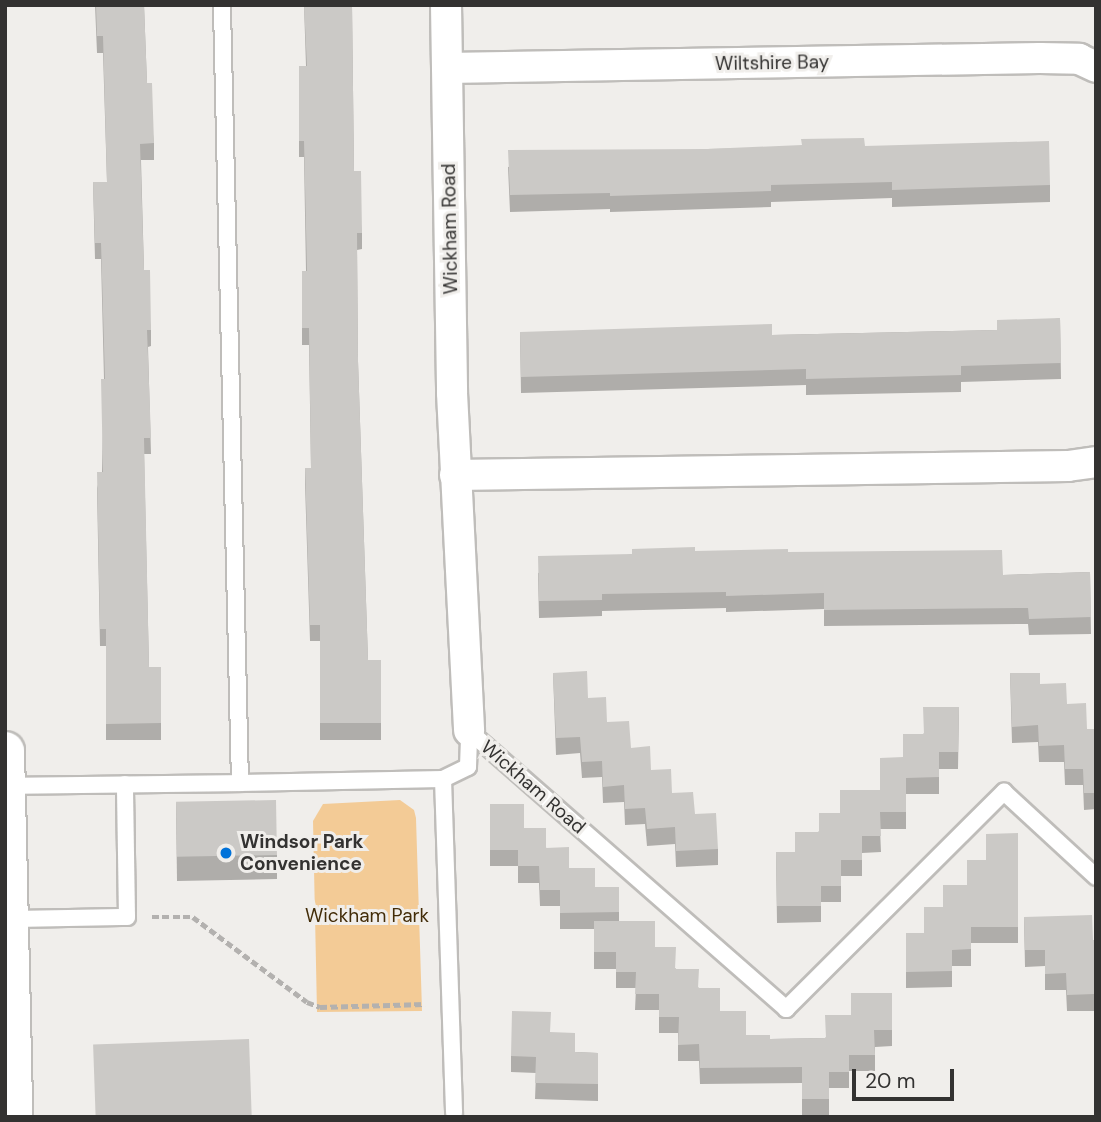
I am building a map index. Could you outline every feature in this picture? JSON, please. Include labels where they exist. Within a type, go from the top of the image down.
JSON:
[{"type":"street","name":"Wickham Road","points":[[446,5],[455,475],[469,731]]},
{"type":"street","name":"Wiltshire Bay","points":[[447,68],[1040,58],[1079,59],[1096,66]]},
{"type":"street","points":[[455,475],[1068,466],[1096,462]]},
{"type":"street","points":[[5,751],[13,1117]]},
{"type":"lane","points":[[222,5],[240,783]]},
{"type":"lane","points":[[6,786],[443,779],[467,767],[469,731]]},
{"type":"lane","name":"Wickham Road","points":[[469,731],[786,1009],[1004,792],[1096,877]]},
{"type":"lane","points":[[443,779],[454,1113]]},
{"type":"lane","points":[[9,919],[127,917],[125,784]]},
{"type":"path","points":[[127,917],[193,917],[307,1002],[320,1007],[451,1003]]},
{"type":"green space","name":"Wickham Park","points":[[400,800],[414,810],[416,818],[422,1011],[317,1012],[313,821],[323,804]]},
{"type":"building","points":[[96,5],[144,5],[147,83],[152,83],[154,143],[140,144],[144,270],[150,270],[151,330],[147,330],[151,438],[144,438],[149,667],[161,667],[161,723],[106,724],[106,629],[100,629],[97,472],[103,472],[101,379],[105,379],[101,243],[95,243],[93,182],[107,182],[103,36],[97,36]]},
{"type":"building","points":[[304,5],[352,5],[354,171],[361,171],[362,233],[357,233],[358,361],[368,660],[381,660],[381,723],[320,723],[320,625],[310,625],[305,468],[311,468],[309,328],[302,328],[302,271],[307,271],[304,141],[299,141],[299,66],[307,66]]},
{"type":"building","points":[[864,138],[865,146],[1049,141],[1050,185],[892,190],[892,182],[771,185],[771,191],[610,196],[610,193],[510,195],[508,150],[707,149],[802,145],[801,139]]},
{"type":"building","points":[[1060,318],[1061,363],[961,366],[961,375],[806,379],[806,369],[521,377],[520,332],[772,324],[772,335],[997,330],[997,320]]},
{"type":"building","points":[[695,547],[695,551],[788,549],[788,552],[1002,550],[1003,575],[1090,572],[1091,617],[1029,619],[1028,608],[824,610],[824,593],[726,596],[726,592],[602,594],[602,600],[539,601],[538,556],[632,554],[632,549]]},
{"type":"building","points":[[587,671],[588,698],[606,697],[607,722],[629,721],[631,748],[650,746],[651,770],[671,769],[672,793],[693,792],[695,814],[716,813],[718,849],[676,851],[675,827],[647,829],[645,808],[625,809],[624,785],[603,787],[602,761],[582,762],[580,737],[556,738],[553,673]]},
{"type":"building","points":[[1010,673],[1040,673],[1040,684],[1066,683],[1067,704],[1086,703],[1087,729],[1096,729],[1096,793],[1084,793],[1083,769],[1065,769],[1064,745],[1039,746],[1038,725],[1012,727]]},
{"type":"building","points":[[923,707],[959,707],[958,752],[939,752],[939,777],[906,778],[906,812],[880,812],[881,836],[862,836],[862,860],[841,860],[841,886],[821,886],[821,906],[777,906],[776,852],[795,852],[795,832],[819,832],[819,813],[840,813],[840,790],[880,790],[880,758],[903,757],[903,734],[924,734]]},
{"type":"building","points":[[276,800],[277,855],[177,857],[176,802]]},
{"type":"building","points":[[490,804],[524,804],[524,828],[546,828],[546,848],[569,847],[569,868],[595,868],[595,887],[619,887],[619,912],[560,913],[560,890],[540,890],[539,866],[518,866],[518,850],[490,850]]},
{"type":"building","points":[[1018,833],[1018,927],[971,927],[971,949],[952,950],[952,971],[906,972],[906,933],[924,933],[924,907],[943,907],[943,885],[967,885],[967,860],[986,860],[986,834]]},
{"type":"building","points":[[1092,915],[1093,940],[1096,940],[1096,1011],[1094,994],[1067,995],[1066,973],[1045,974],[1045,950],[1025,950],[1024,917]]},
{"type":"building","points":[[594,921],[655,921],[655,947],[676,947],[675,969],[699,969],[698,988],[720,988],[720,1011],[746,1011],[746,1035],[770,1035],[770,1039],[826,1038],[825,1015],[851,1015],[851,993],[892,993],[892,1030],[874,1030],[875,1055],[849,1055],[849,1072],[829,1072],[829,1099],[802,1099],[802,1067],[700,1068],[699,1044],[678,1045],[679,1017],[659,1017],[659,994],[635,994],[636,972],[616,972],[616,952],[594,952]]},
{"type":"building","points":[[512,1011],[551,1012],[550,1032],[575,1033],[575,1052],[598,1053],[598,1084],[535,1083],[536,1057],[511,1056]]},
{"type":"building","points":[[249,1039],[252,1117],[96,1117],[93,1044]]},
{"type":"place","name":"Windsor Park Convenience","points":[[226,853]]}]
